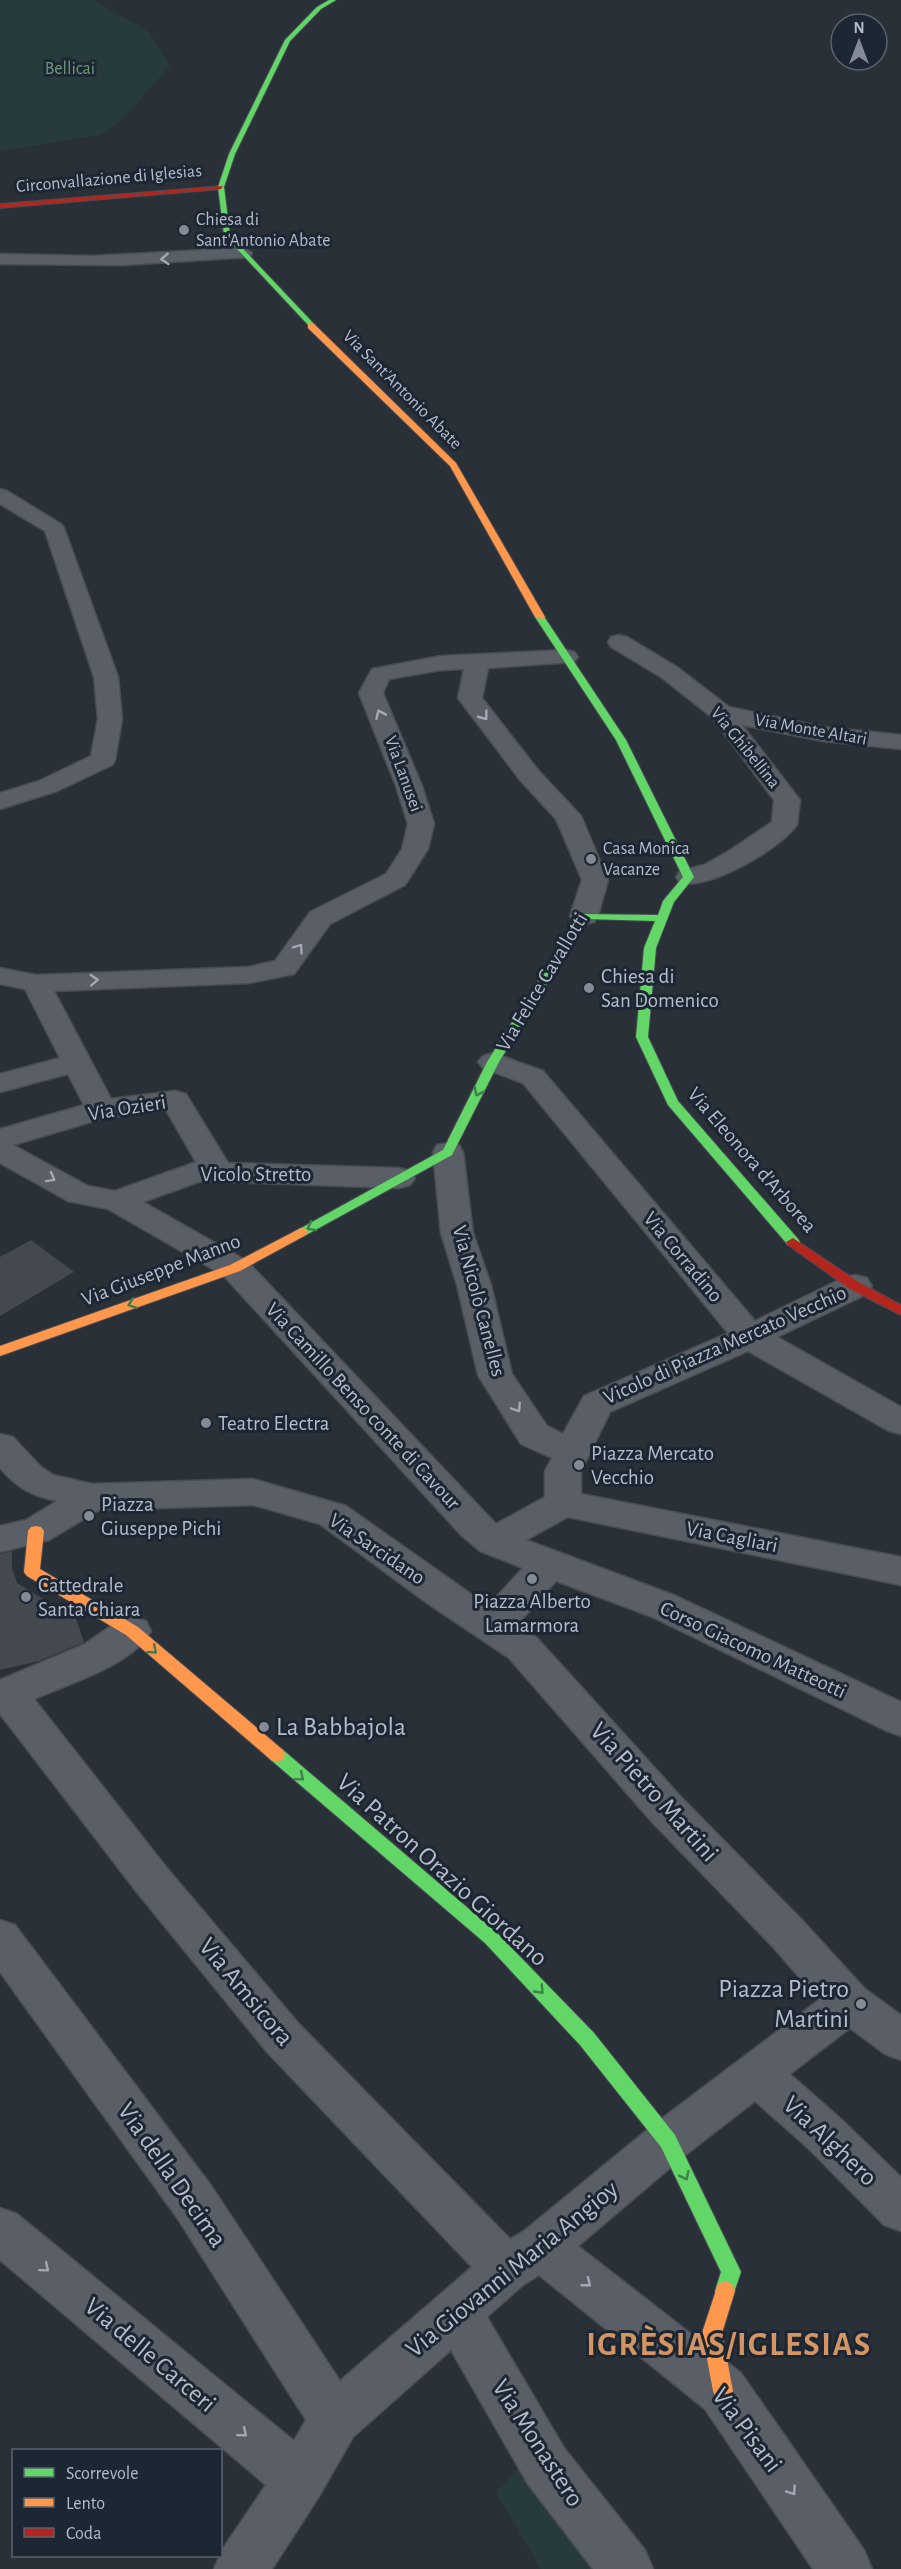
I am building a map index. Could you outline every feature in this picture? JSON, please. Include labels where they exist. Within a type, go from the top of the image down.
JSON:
[{"type":"main road","name":"Via Sant'Antonio Abate","points":[[333,0],[319,8],[288,40],[232,154],[221,187],[227,235],[309,324],[453,465],[566,657],[621,740],[689,877]]},
{"type":"main road","name":"Circonvallazione di Iglesias","points":[[0,206],[221,187]]},
{"type":"main road","points":[[584,916],[662,918],[669,901],[689,877]]},
{"type":"main road","name":"Via Felice Cavallotti","points":[[448,1152],[493,1062],[584,916]]},
{"type":"main road","name":"Via Eleonora d'Arborea","points":[[662,918],[650,948],[642,1037],[672,1102],[796,1246],[855,1286],[901,1311]]},
{"type":"main road","name":"Via Giuseppe Manno","points":[[0,1351],[235,1268],[448,1152]]},
{"type":"main road","name":"Via Patron Orazio Giordano","points":[[36,1531],[32,1572],[132,1632],[491,1938],[587,2039],[668,2141],[731,2272],[712,2333],[723,2391]]},
{"type":"street","points":[[0,259],[72,262],[148,260],[244,253]]},
{"type":"street","points":[[0,495],[54,528],[106,677],[110,719],[103,760],[48,786],[0,801]]},
{"type":"street","name":"Via Ghibellina","points":[[619,642],[669,672],[721,713],[787,800],[784,825],[756,846],[703,876],[689,877]]},
{"type":"street","name":"Via Lanusei","points":[[0,976],[36,983],[249,975],[284,968],[320,918],[396,879],[415,849],[421,824],[409,786],[371,693],[380,674],[441,663],[566,657]]},
{"type":"street","name":"Via Felice Cavallotti","points":[[477,663],[470,698],[528,775],[568,816],[595,880],[584,916]]},
{"type":"street","name":"Via Monte Altari","points":[[721,713],[823,734],[901,742]]},
{"type":"street","points":[[0,777],[48,786]]},
{"type":"street","points":[[36,983],[101,1109]]},
{"type":"street","name":"Via Corradino","points":[[493,1062],[533,1077],[750,1337],[901,1422]]},
{"type":"street","points":[[0,1083],[77,1063]]},
{"type":"street","name":"Via Ozieri","points":[[0,1139],[101,1109],[175,1100],[217,1172]]},
{"type":"street","points":[[0,1150],[79,1194],[117,1201]]},
{"type":"street","name":"Via Nicolò Canelles","points":[[448,1152],[457,1233],[474,1285],[495,1375],[534,1435],[572,1453]]},
{"type":"street","name":"Vicolo Stretto","points":[[117,1201],[198,1171],[399,1178]]},
{"type":"street","name":"Via Camillo Benso conte di Cavour","points":[[117,1201],[235,1268],[474,1526],[493,1542]]},
{"type":"street","name":"Vicolo di Piazza Mercato Vecchio","points":[[572,1453],[596,1404],[750,1337],[855,1286]]},
{"type":"street","points":[[0,1446],[27,1475],[42,1485],[92,1497]]},
{"type":"street","points":[[493,1542],[563,1503],[563,1471],[572,1453]]},
{"type":"street","name":"Via Sarcidano","points":[[92,1497],[253,1492],[333,1515],[440,1593],[508,1637]]},
{"type":"street","points":[[0,1539],[36,1531],[92,1497]]},
{"type":"street","name":"Via Cagliari","points":[[563,1503],[901,1571]]},
{"type":"street","points":[[493,1542],[550,1563],[508,1637]]},
{"type":"street","name":"Corso Giacomo Matteotti","points":[[550,1563],[663,1606],[901,1720]]},
{"type":"street","points":[[4,1696],[99,1654],[132,1632]]},
{"type":"street","name":"Via Pietro Martini","points":[[508,1637],[667,1810],[788,1935],[841,2008]]},
{"type":"street","name":"Via Amsicora","points":[[4,1696],[283,2038],[524,2258]]},
{"type":"street","name":"Via della Decima","points":[[0,1938],[195,2203],[335,2419]]},
{"type":"street","points":[[841,2008],[901,2040]]},
{"type":"street","name":"Via Giovanni Maria Angioy","points":[[241,2569],[300,2481],[335,2419],[456,2311],[668,2141],[841,2008]]},
{"type":"street","name":"Via Alghero","points":[[757,2074],[825,2134],[901,2209]]},
{"type":"street","name":"Via delle Carceri","points":[[0,2230],[300,2481]]},
{"type":"street","name":"Via Pisani","points":[[524,2258],[723,2391],[845,2569]]},
{"type":"street","name":"Via Monastero","points":[[456,2311],[546,2466],[626,2569]]},
{"type":"green space","name":"Bellicai","points":[[0,0],[93,0],[148,31],[170,66],[126,116],[101,135],[0,151]]},
{"type":"green space","points":[[531,2455],[620,2569],[541,2569],[496,2492]]},
{"type":"building","points":[[31,1240],[74,1272],[0,1316],[0,1257]]},
{"type":"building","name":"Cattedrale Santa Chiara","points":[[12,1551],[12,1568],[17,1583],[76,1619],[84,1642],[39,1661],[0,1670],[0,1554]]},
{"type":"traffic: fast","points":[[311,326],[227,235],[221,187],[232,154],[288,40],[319,8],[333,0]]},
{"type":"traffic: fast","points":[[540,617],[621,740],[689,877],[669,901],[650,948],[642,1037],[672,1102],[793,1242]]},
{"type":"traffic: fast","points":[[301,1232],[448,1152],[493,1062],[584,916],[662,918]]},
{"type":"traffic: fast","points":[[277,1755],[491,1938],[587,2039],[668,2141],[731,2272],[725,2291]]},
{"type":"traffic: slow","points":[[311,326],[453,465],[540,617]]},
{"type":"traffic: slow","points":[[0,1351],[235,1268],[301,1232]]},
{"type":"traffic: slow","points":[[36,1531],[32,1572],[132,1631],[277,1755]]},
{"type":"traffic: slow","points":[[723,2391],[712,2333],[725,2291]]},
{"type":"traffic: jam","points":[[0,206],[221,187]]},
{"type":"traffic: jam","points":[[793,1242],[855,1286],[901,1311]]},
{"type":"place","name":"Chiesa di Sant'Antonio Abate","points":[[184,230]]},
{"type":"place","name":"Casa Monica Vacanze","points":[[591,859]]},
{"type":"place","name":"Chiesa di San Domenico","points":[[589,988]]},
{"type":"place","name":"Teatro Electra","points":[[206,1423]]},
{"type":"place","name":"Piazza Mercato Vecchio","points":[[579,1465]]},
{"type":"place","name":"Piazza Giuseppe Pichi","points":[[89,1516]]},
{"type":"place","name":"Piazza Alberto Lamarmora","points":[[532,1579]]},
{"type":"place","name":"Cattedrale Santa Chiara","points":[[26,1597]]},
{"type":"place","name":"La Babbajola","points":[[264,1727]]},
{"type":"place","name":"Piazza Pietro Martini","points":[[861,2004]]},
{"type":"district","name":"IGRÈSIAS/IGLESIAS","points":[[729,2345]]}]
